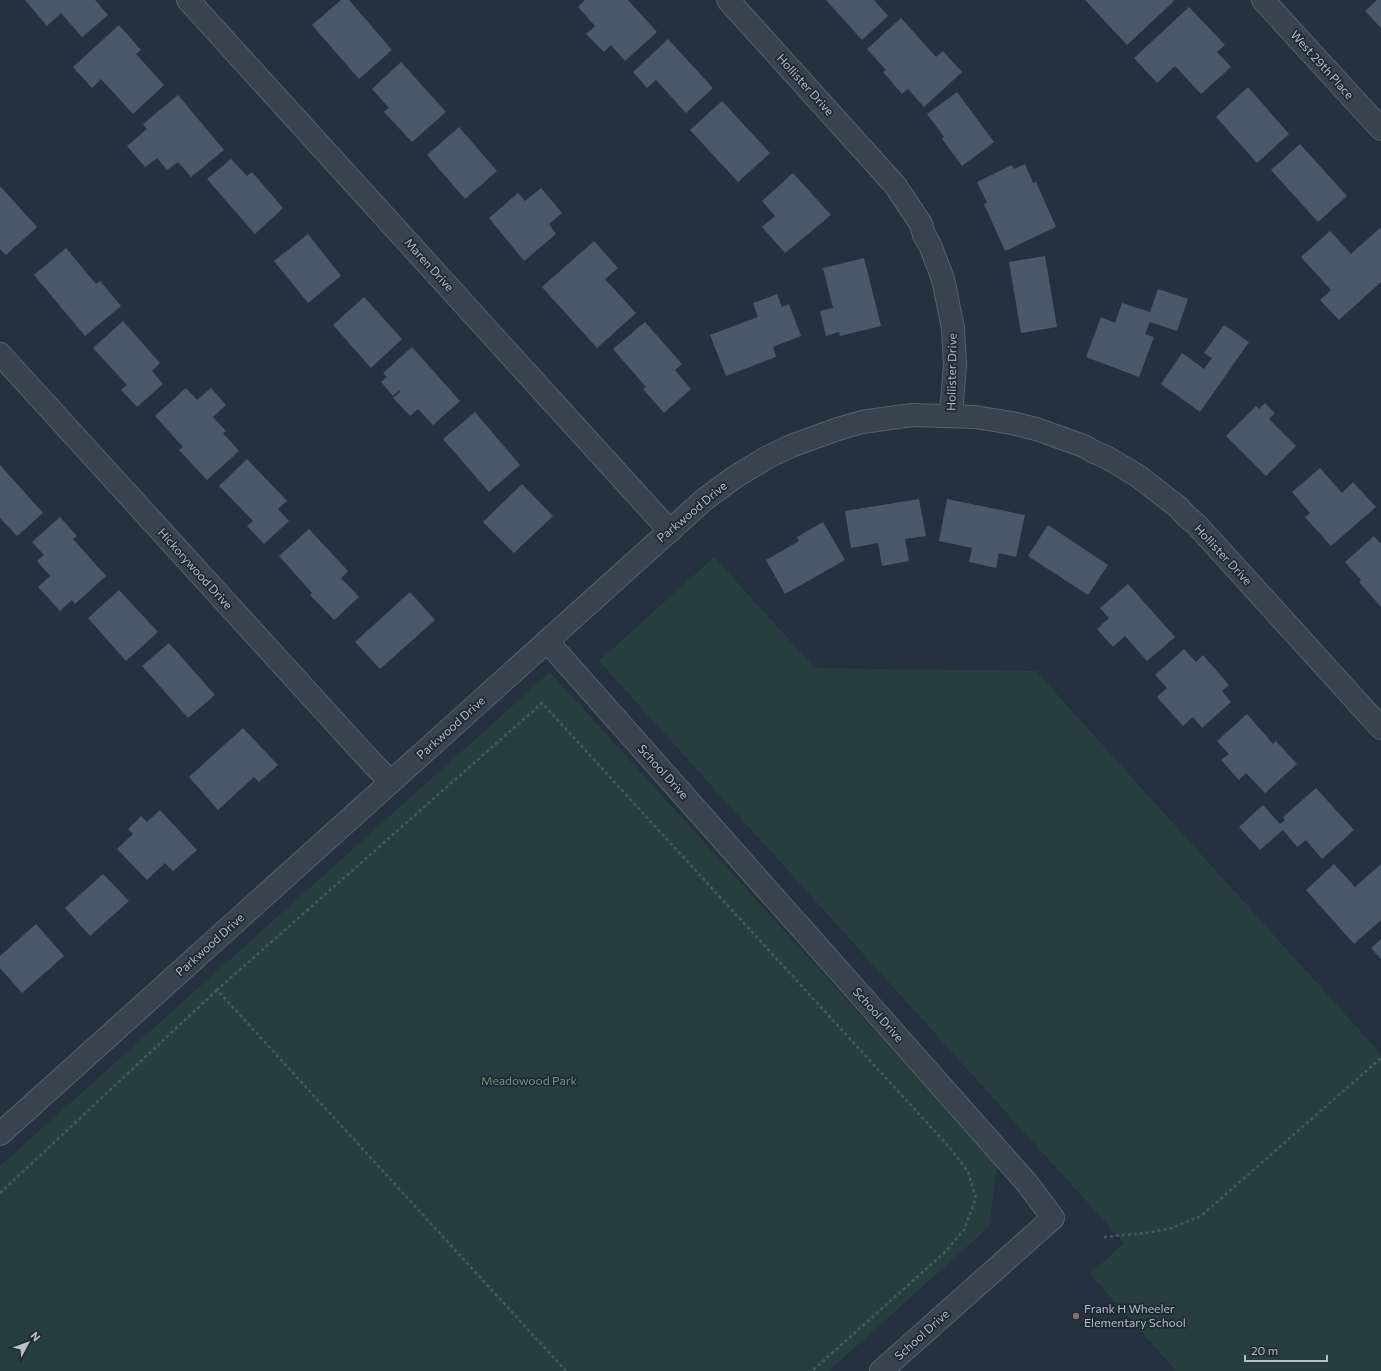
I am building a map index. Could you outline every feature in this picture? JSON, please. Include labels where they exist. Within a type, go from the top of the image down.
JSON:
[{"type":"street","name":"Maren Drive","points":[[188,0],[670,531]]},
{"type":"street","name":"Hollister Drive","points":[[728,0],[895,185],[920,224],[943,279],[953,328],[955,365],[950,415],[975,417],[1012,423],[1036,429],[1084,446],[1138,476],[1178,507],[1196,524],[1381,728]]},
{"type":"street","name":"West 29th Place","points":[[1263,0],[1381,129]]},
{"type":"street","name":"Hickorywood Drive","points":[[0,354],[391,782]]},
{"type":"street","name":"Parkwood Drive","points":[[0,1134],[710,495],[734,477],[768,457],[790,446],[838,429],[862,422],[912,415],[950,415]]},
{"type":"street","name":"School Drive","points":[[547,641],[1027,1183],[1053,1218],[881,1371]]},
{"type":"path","points":[[0,1193],[217,990],[542,703],[951,1148],[968,1172],[976,1198],[964,1230],[944,1253],[812,1371]]},
{"type":"path","points":[[217,990],[566,1371]]},
{"type":"path","points":[[1104,1236],[1146,1233],[1172,1228],[1201,1216],[1381,1058]]},
{"type":"green space","points":[[714,557],[815,668],[1036,671],[1381,1054],[1381,1371],[1176,1371],[1090,1274],[1124,1243],[599,661]]},
{"type":"green space","name":"Meadowood Park","points":[[550,672],[997,1166],[989,1227],[829,1371],[0,1371],[0,1166]]},
{"type":"building","points":[[25,0],[95,0],[108,15],[82,37],[61,13],[47,26]]},
{"type":"building","points":[[341,0],[349,0],[392,50],[359,79],[312,25]]},
{"type":"building","points":[[585,0],[628,0],[657,32],[625,61],[611,45],[604,52],[586,34],[595,26],[578,7]]},
{"type":"building","points":[[826,0],[874,0],[888,16],[862,40]]},
{"type":"building","points":[[1085,0],[1173,0],[1174,1],[1127,45]]},
{"type":"building","points":[[1377,0],[1381,0],[1381,28],[1365,11]]},
{"type":"building","points":[[1189,7],[1225,45],[1217,52],[1231,67],[1201,94],[1175,66],[1157,83],[1134,58]]},
{"type":"building","points":[[901,18],[936,57],[943,51],[962,72],[924,107],[908,89],[902,94],[883,72],[886,70],[867,49]]},
{"type":"building","points":[[119,25],[141,50],[136,54],[164,85],[133,114],[101,79],[92,88],[73,67]]},
{"type":"building","points":[[668,39],[713,88],[686,113],[656,80],[647,88],[633,72]]},
{"type":"building","points":[[401,62],[446,112],[412,142],[384,112],[389,108],[372,89]]},
{"type":"building","points":[[1248,87],[1289,134],[1257,163],[1216,117]]},
{"type":"building","points":[[957,92],[994,142],[962,166],[942,139],[944,137],[927,114]]},
{"type":"building","points":[[178,95],[224,150],[191,177],[178,162],[167,170],[157,158],[145,167],[127,146],[147,129],[143,124]]},
{"type":"building","points":[[722,101],[770,153],[738,182],[690,130]]},
{"type":"building","points":[[459,127],[497,171],[465,199],[427,155]]},
{"type":"building","points":[[1300,144],[1347,196],[1318,222],[1271,170]]},
{"type":"building","points":[[231,159],[247,176],[252,172],[283,208],[255,234],[207,179]]},
{"type":"building","points":[[1025,164],[1033,183],[1036,182],[1056,227],[1005,251],[984,204],[987,203],[977,182],[1012,165],[1014,169]]},
{"type":"building","points":[[793,173],[831,215],[785,253],[762,227],[775,216],[762,201]]},
{"type":"building","points":[[0,186],[37,227],[6,255],[0,249]]},
{"type":"building","points":[[541,188],[562,213],[549,224],[556,234],[524,261],[489,218],[518,193],[525,201]]},
{"type":"building","points":[[1380,228],[1381,282],[1339,320],[1320,300],[1331,290],[1301,257],[1330,231],[1351,254]]},
{"type":"building","points":[[308,234],[341,276],[308,303],[274,261]]},
{"type":"building","points":[[594,241],[618,268],[605,279],[636,313],[597,348],[542,287]]},
{"type":"building","points":[[66,248],[96,284],[100,281],[121,306],[85,336],[34,275]]},
{"type":"building","points":[[1045,256],[1057,327],[1021,333],[1009,262]]},
{"type":"building","points":[[864,258],[881,326],[840,336],[839,332],[826,336],[820,311],[833,308],[823,268]]},
{"type":"building","points":[[1158,289],[1188,299],[1177,331],[1150,322],[1145,334],[1154,337],[1139,377],[1086,357],[1101,317],[1115,323],[1122,303],[1150,312]]},
{"type":"building","points":[[777,294],[782,307],[789,304],[801,336],[773,347],[776,357],[726,376],[710,335],[758,317],[753,303]]},
{"type":"building","points":[[364,297],[402,339],[371,368],[333,325]]},
{"type":"building","points":[[123,321],[160,363],[152,371],[163,384],[137,407],[121,390],[127,385],[93,348]]},
{"type":"building","points":[[645,322],[682,364],[675,370],[691,389],[664,413],[643,389],[646,387],[613,349]]},
{"type":"building","points":[[1224,325],[1249,342],[1200,412],[1161,384],[1182,353],[1204,369],[1212,358],[1204,353]]},
{"type":"building","points":[[412,347],[460,401],[433,425],[418,409],[410,416],[393,398],[400,392],[399,390],[393,396],[381,382],[387,377],[383,373]]},
{"type":"building","points":[[186,388],[197,400],[211,388],[226,405],[213,417],[226,431],[223,433],[239,451],[207,480],[179,450],[183,447],[155,416]]},
{"type":"building","points":[[1265,403],[1275,413],[1269,419],[1296,446],[1266,476],[1226,436],[1256,406],[1259,409]]},
{"type":"building","points":[[475,412],[520,465],[489,492],[443,439]]},
{"type":"building","points":[[247,459],[287,501],[278,509],[289,521],[264,544],[247,526],[253,521],[219,486]]},
{"type":"building","points":[[0,465],[43,513],[17,536],[0,518]]},
{"type":"building","points":[[1320,468],[1342,493],[1353,482],[1376,507],[1331,546],[1305,517],[1310,513],[1292,492]]},
{"type":"building","points":[[522,484],[553,516],[514,553],[483,522]]},
{"type":"building","points":[[919,499],[926,536],[905,539],[909,561],[882,566],[878,543],[851,548],[845,511]]},
{"type":"building","points":[[947,499],[1025,515],[1016,557],[999,553],[996,568],[969,562],[972,548],[939,541]]},
{"type":"building","points":[[60,517],[77,536],[73,539],[106,576],[75,604],[72,600],[60,611],[38,587],[50,576],[37,561],[44,555],[32,542]]},
{"type":"building","points":[[823,522],[845,560],[785,594],[766,560],[799,541],[797,537]]},
{"type":"building","points":[[1048,525],[1108,565],[1088,595],[1028,556]]},
{"type":"building","points":[[309,529],[348,571],[341,578],[359,597],[334,620],[310,595],[312,593],[279,556]]},
{"type":"building","points":[[1374,536],[1381,544],[1381,607],[1359,582],[1361,580],[1345,562]]},
{"type":"building","points":[[1128,584],[1175,637],[1147,661],[1125,636],[1113,647],[1097,629],[1109,618],[1100,608]]},
{"type":"building","points":[[119,590],[158,632],[126,661],[88,618]]},
{"type":"building","points":[[410,592],[435,620],[380,669],[355,642]]},
{"type":"building","points":[[169,643],[215,695],[188,718],[142,666]]},
{"type":"building","points":[[1184,649],[1196,662],[1203,655],[1229,685],[1222,691],[1231,702],[1202,728],[1193,717],[1183,726],[1157,697],[1167,688],[1155,675]]},
{"type":"building","points":[[1247,714],[1273,744],[1276,741],[1297,764],[1265,793],[1246,773],[1239,780],[1221,760],[1229,754],[1217,741]]},
{"type":"building","points":[[243,728],[278,765],[259,782],[254,777],[218,810],[189,777]]},
{"type":"building","points":[[1316,788],[1354,830],[1322,859],[1306,840],[1297,847],[1283,830],[1260,850],[1239,827],[1263,805],[1280,824],[1285,820],[1283,817]]},
{"type":"building","points":[[160,810],[197,850],[173,871],[165,863],[147,880],[117,849],[133,834],[128,829],[141,816],[147,822]]},
{"type":"building","points":[[1334,864],[1355,887],[1381,864],[1381,920],[1354,944],[1306,890]]},
{"type":"building","points":[[103,874],[129,901],[90,936],[65,908]]},
{"type":"building","points":[[36,924],[64,956],[22,993],[0,968],[0,956]]},
{"type":"building","points":[[1381,939],[1381,959],[1371,948]]},
{"type":"place","name":"Frank H Wheeler Elementary School","points":[[1076,1316]]}]
